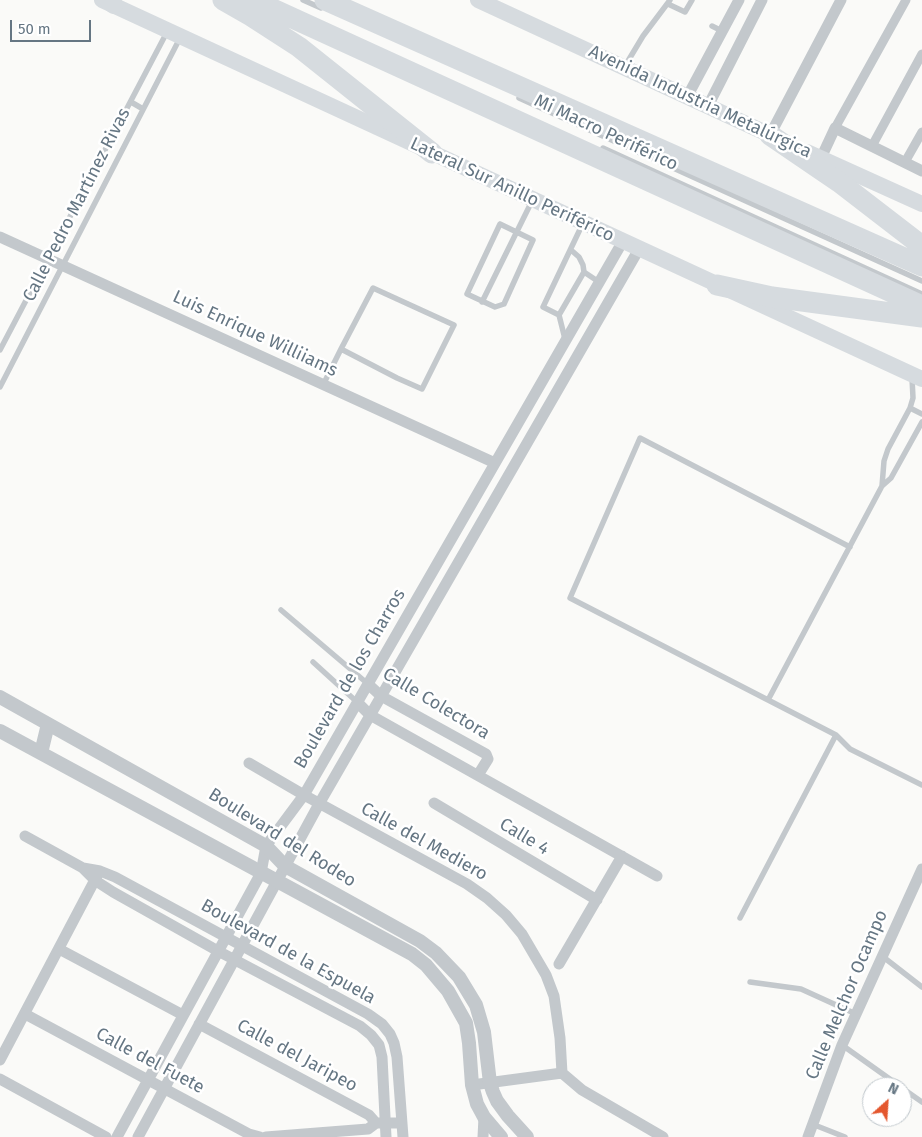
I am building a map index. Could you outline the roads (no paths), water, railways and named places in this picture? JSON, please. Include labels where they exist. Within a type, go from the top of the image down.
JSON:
[{"type":"highway","points":[[224,0],[299,47],[432,153]]},
{"type":"highway","points":[[253,0],[922,306]]},
{"type":"highway","points":[[327,6],[922,266]]},
{"type":"highway","points":[[770,135],[839,182],[922,246]]},
{"type":"highway","points":[[716,285],[772,297],[922,317]]},
{"type":"main road","name":"Avenida Industria Metalúrgica","points":[[478,0],[922,204]]},
{"type":"main road","name":"Lateral Sur Anillo Periférico","points":[[108,2],[532,200],[917,376]]},
{"type":"street","points":[[687,97],[717,28],[739,0]]},
{"type":"street","points":[[708,106],[762,0]]},
{"type":"street","points":[[770,135],[841,0]]},
{"type":"street","points":[[821,158],[906,0]]},
{"type":"street","points":[[872,146],[922,54]]},
{"type":"street","points":[[836,128],[922,171]]},
{"type":"street","points":[[905,162],[922,132]]},
{"type":"street","name":"Luis Enrique Williiams","points":[[0,237],[495,463]]},
{"type":"street","name":"Boulevard de los Charros","points":[[117,1137],[261,873],[266,846],[304,795],[623,242]]},
{"type":"street","name":"Boulevard de los Charros","points":[[138,1137],[319,804],[639,249]]},
{"type":"street","name":"Calle Colectora","points":[[368,684],[381,696],[486,754],[488,759],[478,775]]},
{"type":"street","name":"Boulevard del Rodeo","points":[[0,697],[266,846],[285,866],[420,941],[448,965],[469,992],[481,1019],[490,1083],[497,1101],[527,1137]]},
{"type":"street","points":[[357,702],[370,715],[657,876]]},
{"type":"street","points":[[41,754],[48,724]]},
{"type":"street","name":"Boulevard del Rodeo","points":[[0,731],[412,954],[438,977],[466,1023],[472,1085],[477,1104],[484,1117],[501,1137]]},
{"type":"street","name":"Calle del Mediero","points":[[249,763],[319,804],[467,884],[506,915],[522,934],[534,954],[546,975],[554,996],[560,1038],[562,1073]]},
{"type":"street","name":"Calle 4","points":[[434,803],[597,900]]},
{"type":"street","points":[[0,1060],[98,876],[25,836]]},
{"type":"street","points":[[559,964],[622,856]]},
{"type":"street","name":"Calle Melchor Ocampo","points":[[808,1137],[842,1045],[922,869]]},
{"type":"street","name":"Boulevard de la Espuela","points":[[98,876],[115,877],[368,1014],[382,1024],[390,1034],[394,1044],[403,1137]]},
{"type":"street","name":"Boulevard de la Espuela","points":[[98,876],[218,951],[360,1026],[371,1035],[379,1045],[382,1057],[381,1123],[386,1137]]},
{"type":"street","points":[[59,949],[183,1015]]},
{"type":"street","name":"Calle del Fuete","points":[[25,1014],[249,1134],[260,1137]]},
{"type":"street","name":"Calle del Jaripeo","points":[[199,1024],[370,1115],[381,1123]]},
{"type":"street","points":[[472,1085],[562,1073],[582,1090],[663,1137]]},
{"type":"street","points":[[0,1079],[106,1137]]},
{"type":"street","name":"Boulevard del Rodeo","points":[[483,1137],[484,1117]]},
{"type":"street","points":[[266,1137],[368,1129],[381,1123],[402,1123]]},
{"type":"lane","points":[[303,0],[327,6]]},
{"type":"lane","points":[[624,67],[643,36],[669,2],[685,12],[692,0]]},
{"type":"lane","name":"Calle Pedro Martínez Rivas","points":[[0,350],[131,102],[175,33]]},
{"type":"lane","name":"Calle Pedro Martínez Rivas","points":[[0,388],[143,109],[175,33]]},
{"type":"lane","name":"Mi Macro Periférico","points":[[512,95],[922,281]]},
{"type":"lane","points":[[131,102],[143,109]]},
{"type":"lane","name":"Mi Macro Periférico","points":[[595,145],[922,294]]},
{"type":"lane","points":[[482,302],[532,200]]},
{"type":"lane","points":[[559,315],[543,307],[583,223]]},
{"type":"lane","points":[[500,224],[534,240],[504,304],[495,308],[482,302],[467,294],[500,224]]},
{"type":"lane","points":[[566,341],[559,315],[584,272],[579,257],[571,250]]},
{"type":"lane","points":[[584,272],[600,282]]},
{"type":"lane","points":[[323,385],[341,349],[373,288],[454,325],[422,389],[341,349]]},
{"type":"lane","points":[[882,486],[884,461],[888,449],[910,408],[917,376]]},
{"type":"lane","points":[[910,408],[922,414]]},
{"type":"lane","points":[[768,700],[882,486],[891,478],[922,422]]},
{"type":"lane","points":[[850,547],[640,438],[570,598],[836,735],[850,749],[922,785]]},
{"type":"lane","name":"Calle Colectora","points":[[282,610],[368,684]]},
{"type":"lane","points":[[313,662],[357,702]]},
{"type":"lane","points":[[740,918],[836,735]]},
{"type":"lane","points":[[882,956],[922,987]]},
{"type":"lane","points":[[750,982],[802,990],[856,1014]]},
{"type":"lane","points":[[842,1045],[887,1077]]},
{"type":"lane","points":[[812,1124],[845,1137]]}]
